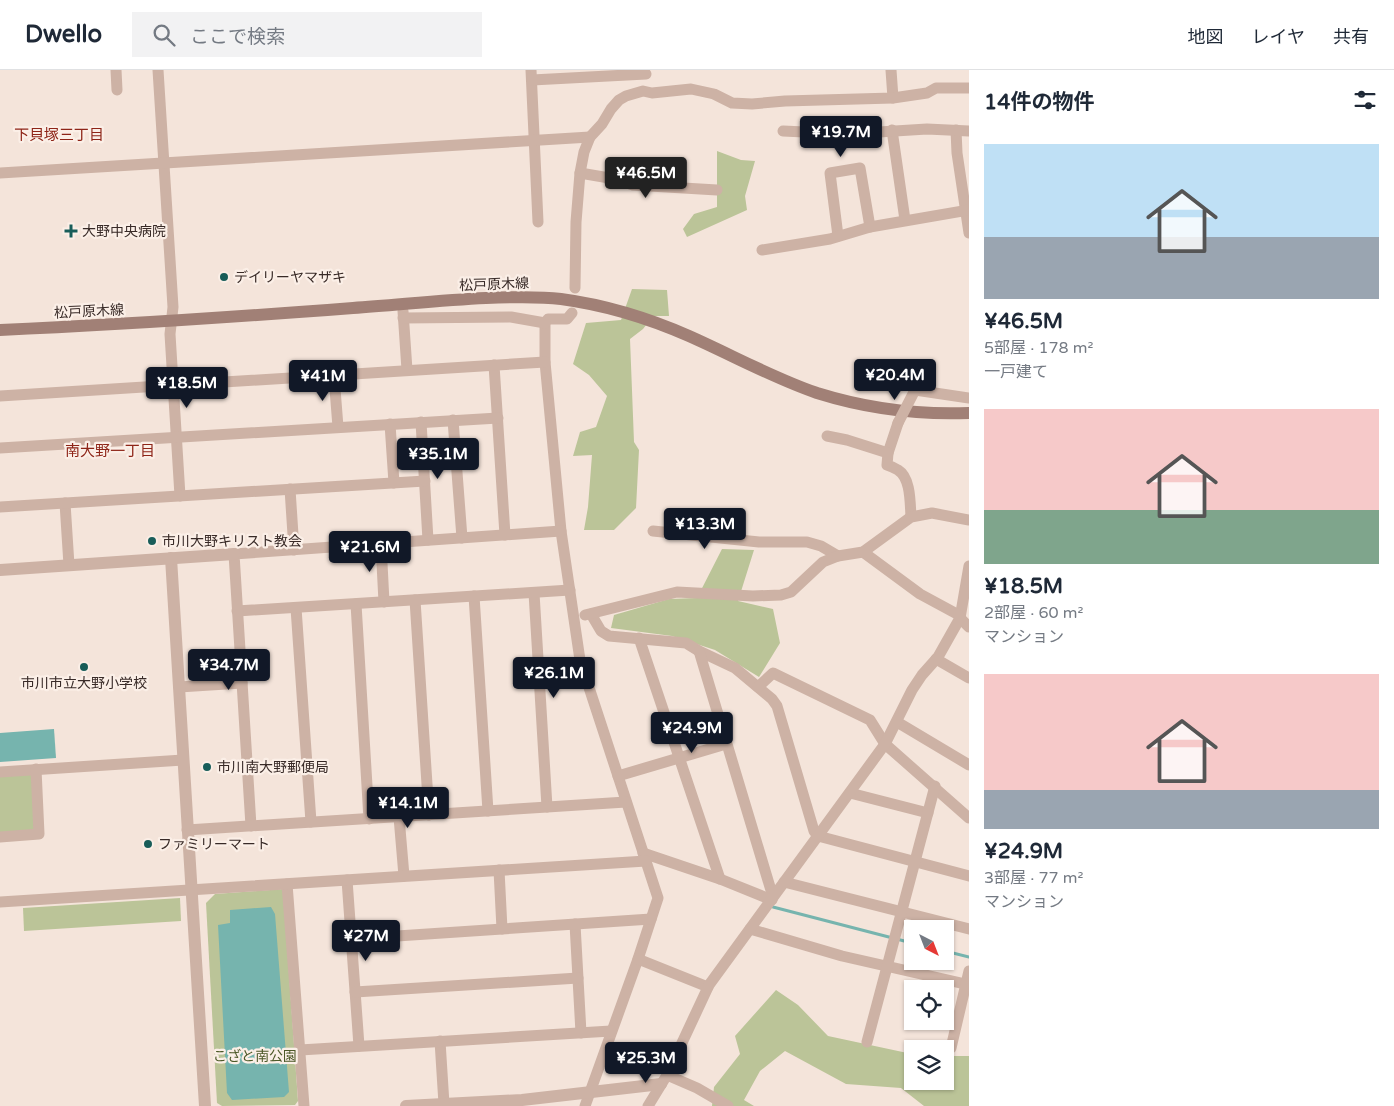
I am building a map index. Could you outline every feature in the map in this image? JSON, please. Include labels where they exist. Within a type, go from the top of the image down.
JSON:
[{"type":"main road","name":"松戸原木線","points":[[0,330],[171,322],[463,299],[528,297],[559,299],[601,305],[651,320],[692,337],[759,370],[818,393],[865,405],[902,410],[948,414],[969,413]]},
{"type":"street","points":[[116,70],[117,90]]},
{"type":"street","points":[[158,70],[172,307],[173,386],[180,496]]},
{"type":"street","points":[[891,70],[893,98]]},
{"type":"street","points":[[538,222],[531,75],[646,72],[643,90]]},
{"type":"street","points":[[575,288],[576,222],[580,173],[584,152],[590,137],[602,124],[611,109],[619,100],[626,96],[643,90],[652,93],[691,89],[714,94],[732,103],[752,104],[785,101],[893,98],[927,93],[936,88],[969,88]]},
{"type":"street","points":[[892,130],[905,220]]},
{"type":"street","points":[[783,131],[847,134],[892,130],[969,130]]},
{"type":"street","points":[[956,130],[956,153],[967,210],[969,233]]},
{"type":"street","points":[[0,173],[590,137]]},
{"type":"street","points":[[838,236],[830,173],[860,168],[870,227]]},
{"type":"street","points":[[580,173],[615,179],[633,185],[717,190]]},
{"type":"street","points":[[762,250],[806,244],[870,227],[967,210]]},
{"type":"street","points":[[403,304],[407,370]]},
{"type":"street","points":[[572,313],[567,319],[548,319],[545,323],[545,362],[561,532],[580,660],[658,898],[585,1106]]},
{"type":"street","points":[[403,318],[511,317],[545,323]]},
{"type":"street","points":[[0,396],[545,362]]},
{"type":"street","points":[[494,365],[506,535]]},
{"type":"street","points":[[334,376],[338,427]]},
{"type":"street","points":[[911,517],[904,476],[898,470],[887,465],[888,453],[898,423],[915,390],[969,398]]},
{"type":"street","points":[[0,448],[498,418]]},
{"type":"street","points":[[453,420],[462,538]]},
{"type":"street","points":[[421,422],[428,540]]},
{"type":"street","points":[[390,424],[394,483]]},
{"type":"street","points":[[827,436],[847,440],[888,453]]},
{"type":"street","points":[[0,507],[424,481]]},
{"type":"street","points":[[290,489],[294,550]]},
{"type":"street","points":[[65,503],[69,565]]},
{"type":"street","points":[[574,616],[591,614],[677,592],[753,596],[782,595],[791,592],[823,562],[838,556],[863,552],[911,517],[932,513],[969,520]]},
{"type":"street","points":[[653,531],[759,542],[807,542],[821,546],[838,556]]},
{"type":"street","points":[[0,570],[561,532]]},
{"type":"street","points":[[381,544],[384,602]]},
{"type":"street","points":[[863,552],[920,594],[957,614],[969,627]]},
{"type":"street","points":[[234,554],[252,826]]},
{"type":"street","points":[[171,558],[205,1106]]},
{"type":"street","points":[[648,1106],[664,1080],[708,987],[885,744],[912,690],[922,674],[936,659],[960,618],[969,566]]},
{"type":"street","points":[[237,611],[570,590]]},
{"type":"street","points":[[534,592],[547,807]]},
{"type":"street","points":[[474,596],[488,811]]},
{"type":"street","points":[[415,600],[429,815]]},
{"type":"street","points":[[356,604],[369,818]]},
{"type":"street","points":[[296,608],[311,822]]},
{"type":"street","points":[[591,614],[601,631],[609,636],[686,642],[699,651],[735,668],[772,699],[778,706],[814,831],[818,836],[969,876]]},
{"type":"street","points":[[640,638],[720,879]]},
{"type":"street","points":[[699,651],[772,898]]},
{"type":"street","points":[[936,659],[969,678]]},
{"type":"street","points":[[758,687],[773,673],[870,720],[885,744],[969,818]]},
{"type":"street","points":[[179,687],[242,683]]},
{"type":"street","points":[[897,722],[969,765]]},
{"type":"street","points":[[618,776],[726,744]]},
{"type":"street","points":[[0,772],[183,760]]},
{"type":"street","points":[[0,836],[39,834],[36,769]]},
{"type":"street","points":[[867,1042],[934,786]]},
{"type":"street","points":[[850,793],[928,813]]},
{"type":"street","points":[[187,830],[626,802]]},
{"type":"street","points":[[399,817],[404,876]]},
{"type":"street","points":[[0,902],[499,870],[645,857],[720,879],[772,898]]},
{"type":"street","points":[[499,870],[502,929]]},
{"type":"street","points":[[347,880],[359,1046]]},
{"type":"street","points":[[784,882],[969,929]]},
{"type":"street","points":[[287,884],[304,1106]]},
{"type":"street","points":[[352,939],[651,919]]},
{"type":"street","points":[[575,924],[581,1032]]},
{"type":"street","points":[[750,929],[842,956],[967,985]]},
{"type":"street","points":[[638,959],[708,987]]},
{"type":"street","points":[[952,1040],[969,971]]},
{"type":"street","points":[[356,992],[578,978]]},
{"type":"street","points":[[300,1050],[611,1031]]},
{"type":"street","points":[[440,1041],[444,1104]]},
{"type":"street","points":[[406,1106],[521,1103],[664,1080],[697,1088],[728,1106]]},
{"type":"green space","points":[[717,151],[741,160],[755,161],[745,196],[747,210],[687,237],[683,229],[694,214],[717,207]]},
{"type":"green space","points":[[632,289],[667,290],[669,316],[653,316],[643,329],[630,339],[634,442],[639,450],[636,508],[614,530],[584,530],[588,507],[592,455],[573,456],[580,432],[596,427],[607,396],[589,375],[573,364],[586,323],[621,320]]},
{"type":"green space","points":[[722,549],[754,550],[738,601],[773,609],[780,643],[759,677],[715,650],[672,636],[611,628],[614,615],[669,599],[697,598]]},
{"type":"green space","points":[[32,774],[36,832],[0,834],[0,777]]},
{"type":"green space","name":"こざと南公園","points":[[283,889],[298,1101],[295,1105],[222,1106],[217,1103],[206,903],[215,894]]},
{"type":"green space","points":[[180,898],[181,921],[24,931],[23,908]]},
{"type":"green space","points":[[776,990],[798,1005],[828,1036],[904,1052],[904,1090],[954,1090],[954,1056],[969,1056],[969,1106],[924,1106],[901,1088],[846,1084],[785,1051],[760,1071],[744,1100],[754,1106],[712,1106],[714,1087],[740,1054],[735,1036]]},
{"type":"water","points":[[54,729],[56,758],[0,762],[0,733]]},
{"type":"water","name":"こざと南公園","points":[[271,907],[275,914],[289,1092],[284,1097],[232,1100],[227,1093],[218,925],[230,923],[230,910]]},
{"type":"waterway","points":[[773,907],[904,941]]},
{"type":"waterway","points":[[954,953],[969,957]]},
{"type":"place","name":"大野中央病院","points":[[71,231]]},
{"type":"place","name":"デイリーヤマザキ","points":[[224,277]]},
{"type":"place","name":"市川大野キリスト教会","points":[[152,541]]},
{"type":"place","name":"市川市立大野小学校","points":[[84,667]]},
{"type":"place","name":"市川南大野郵便局","points":[[207,767]]},
{"type":"place","name":"ファミリーマート","points":[[148,844]]},
{"type":"district","name":"下貝塚三丁目","points":[[59,135]]},
{"type":"district","name":"南大野一丁目","points":[[110,451]]}]
